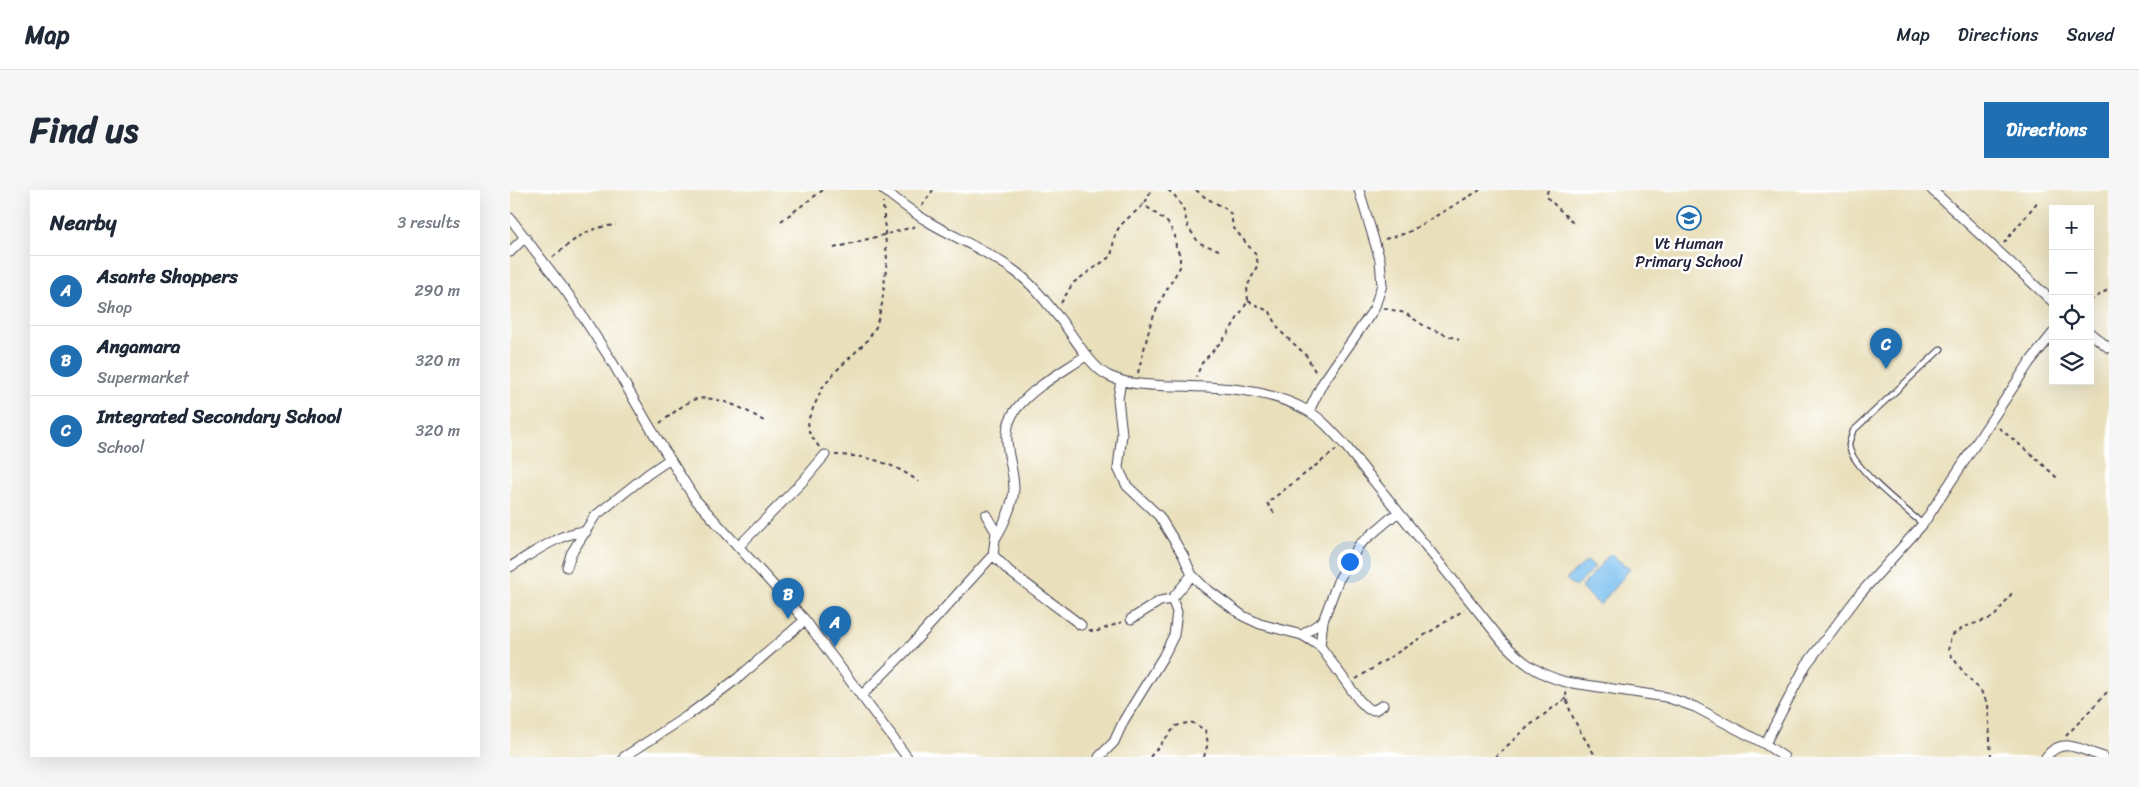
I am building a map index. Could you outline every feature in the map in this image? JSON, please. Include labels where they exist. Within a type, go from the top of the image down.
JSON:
[{"type":"street","points":[[1309,411],[1322,384],[1374,309],[1382,285],[1380,260],[1359,190]]},
{"type":"street","points":[[1932,190],[2049,298]]},
{"type":"street","points":[[884,194],[928,222],[971,243],[1017,272],[1030,283],[1057,314],[1087,355],[1106,374],[1132,385],[1228,388],[1259,393],[1309,411],[1325,424],[1344,444],[1474,604],[1502,642],[1530,668],[1554,679],[1566,682],[1666,697],[1694,707],[1765,744],[1784,757]]},
{"type":"street","points":[[510,218],[546,263],[611,360],[651,430],[695,499],[805,620],[907,757]]},
{"type":"street","points":[[510,252],[525,237]]},
{"type":"street","points":[[2094,336],[2109,348]]},
{"type":"street","points":[[1765,744],[1806,665],[1859,595],[1923,524],[2029,363],[2049,339]]},
{"type":"street","points":[[861,696],[906,651],[994,555],[997,536],[1012,502],[1014,490],[1006,440],[1008,424],[1016,409],[1030,396],[1087,355]]},
{"type":"street","points":[[1121,381],[1118,399],[1122,434],[1118,458],[1120,474],[1127,486],[1159,516],[1192,575],[1204,587],[1243,616],[1260,624],[1302,635],[1320,646],[1368,709],[1375,710],[1383,705]]},
{"type":"street","points":[[739,546],[825,455]]},
{"type":"street","points":[[567,568],[572,554],[595,516],[670,459]]},
{"type":"street","points":[[1320,646],[1323,620],[1338,580],[1359,545],[1398,512]]},
{"type":"street","points":[[986,514],[997,536]]},
{"type":"street","points":[[510,567],[577,530],[586,532]]},
{"type":"street","points":[[994,555],[1009,571],[1081,625]]},
{"type":"street","points":[[1131,619],[1160,602],[1172,599],[1192,575]]},
{"type":"street","points":[[1099,757],[1114,742],[1124,720],[1163,658],[1174,635],[1176,612],[1172,599]]},
{"type":"street","points":[[624,757],[687,716],[731,684],[805,620]]},
{"type":"street","points":[[1302,635],[1323,620]]},
{"type":"street","points":[[2046,757],[2058,746],[2067,745],[2104,757]]},
{"type":"lane","points":[[1923,524],[1885,492],[1854,459],[1849,444],[1853,431],[1941,349]]},
{"type":"path","points":[[781,221],[823,190]]},
{"type":"path","points":[[916,214],[933,190]]},
{"type":"path","points":[[1057,314],[1074,283],[1111,256],[1115,234],[1124,220],[1143,204],[1150,190]]},
{"type":"path","points":[[1168,190],[1184,208],[1188,227],[1199,243],[1219,250]]},
{"type":"path","points":[[1194,386],[1202,363],[1227,335],[1248,301],[1247,287],[1258,264],[1256,256],[1233,227],[1231,214],[1225,208],[1206,198],[1196,190]]},
{"type":"path","points":[[1374,242],[1407,233],[1480,190]]},
{"type":"path","points":[[1548,190],[1546,196],[1551,203],[1573,224]]},
{"type":"path","points":[[884,194],[887,260],[882,304],[876,327],[867,341],[838,369],[822,388],[808,420],[808,432],[825,455],[844,455],[881,461],[906,472],[919,482]]},
{"type":"path","points":[[1997,250],[2040,200]]},
{"type":"path","points":[[1132,385],[1140,366],[1151,322],[1180,267],[1180,255],[1176,247],[1175,236],[1168,223],[1143,204]]},
{"type":"path","points":[[834,248],[886,233],[898,232],[928,222]]},
{"type":"path","points":[[546,263],[582,234],[600,226],[616,225]]},
{"type":"path","points":[[2094,298],[2109,289]]},
{"type":"path","points":[[1248,301],[1270,312],[1280,331],[1306,355],[1322,384]]},
{"type":"path","points":[[1374,309],[1382,307],[1405,313],[1426,327],[1459,340]]},
{"type":"path","points":[[651,430],[694,399],[719,401],[746,409],[765,422]]},
{"type":"path","points":[[1990,424],[2005,432],[2057,478]]},
{"type":"path","points":[[1274,513],[1267,503],[1344,444]]},
{"type":"path","points":[[1991,757],[1988,705],[1981,691],[1964,673],[1948,651],[1951,636],[1964,627],[1994,617],[2012,594]]},
{"type":"path","points":[[1348,684],[1474,604]]},
{"type":"path","points":[[1081,625],[1091,632],[1095,632],[1131,619]]},
{"type":"path","points":[[1566,682],[1566,698],[1577,724],[1596,757]]},
{"type":"path","points":[[2058,746],[2109,690]]},
{"type":"path","points":[[1496,757],[1529,726],[1566,698]]},
{"type":"path","points":[[1150,757],[1176,726],[1191,722],[1205,730],[1208,744],[1204,757]]},
{"type":"water","points":[[1610,554],[1630,569],[1600,605],[1581,588]]},
{"type":"water","points":[[1587,561],[1595,567],[1575,587],[1566,579]]},
{"type":"place","name":"Vt Human Primary School","points":[[1689,218]]},
{"type":"place","name":"Integrated Secondary School","points":[[1886,369]]},
{"type":"place","name":"Angamara","points":[[788,619]]},
{"type":"place","name":"Asante Shoppers","points":[[835,647]]}]
